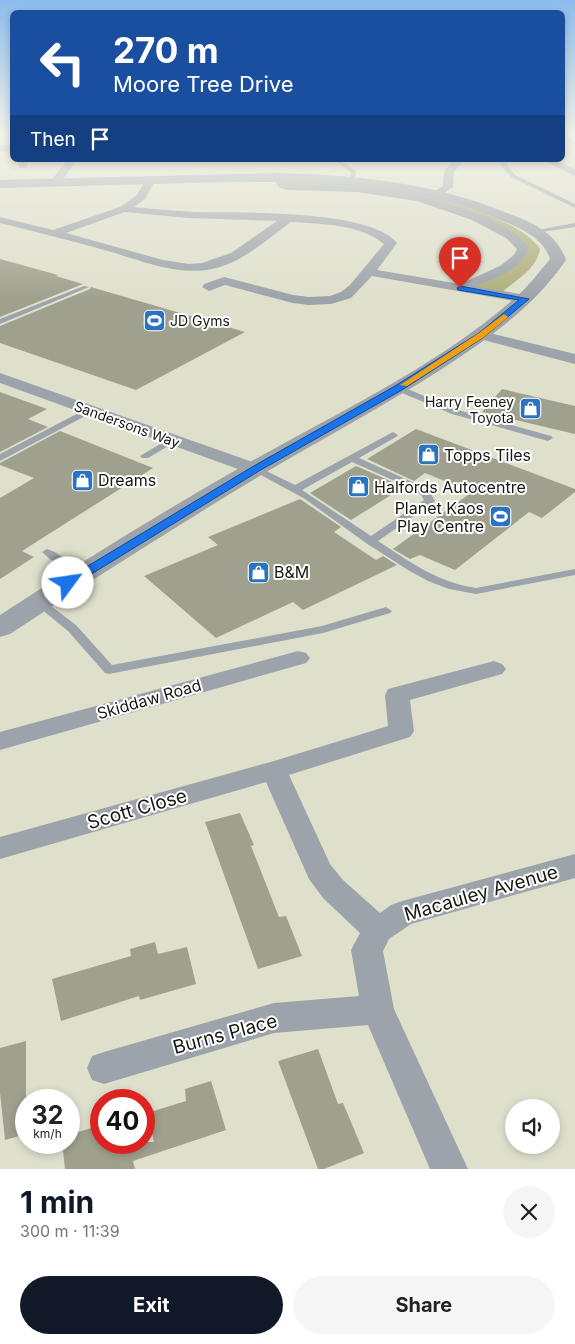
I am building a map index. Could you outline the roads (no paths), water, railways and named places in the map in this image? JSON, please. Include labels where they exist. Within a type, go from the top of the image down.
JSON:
[{"type":"street","points":[[55,233],[124,209],[141,197],[145,191]]},
{"type":"street","points":[[366,191],[406,196],[452,208],[488,223],[512,236],[524,249],[520,256],[509,266],[460,288]]},
{"type":"street","points":[[0,628],[68,583],[255,469],[398,388],[482,335],[525,299],[559,248],[485,208],[435,194],[413,191]]},
{"type":"street","points":[[435,194],[441,191]]},
{"type":"street","points":[[124,209],[170,214],[287,219],[347,224],[372,230],[390,240],[390,245],[369,272],[346,295],[326,300],[293,299],[224,281],[209,287]]},
{"type":"street","points":[[0,220],[55,233],[155,262],[170,265],[200,266],[216,264],[231,258],[287,219]]},
{"type":"street","points":[[369,272],[525,299]]},
{"type":"street","points":[[482,335],[571,354]]},
{"type":"street","name":"Sandersons Way","points":[[0,378],[255,469]]},
{"type":"street","name":"Skiddaw Road","points":[[0,741],[298,658]]},
{"type":"street","name":"Scott Close","points":[[0,848],[274,770],[401,731],[397,695],[494,669]]},
{"type":"street","points":[[274,770],[319,871],[333,889],[378,930],[367,950],[378,1009],[449,1169]]},
{"type":"street","name":"Macauley Avenue","points":[[378,930],[402,914],[575,866]]},
{"type":"street","name":"Burns Place","points":[[104,1068],[274,1018],[378,1009]]},
{"type":"lane","points":[[544,191],[574,205]]},
{"type":"lane","points":[[559,248],[575,225]]},
{"type":"lane","points":[[0,322],[86,287]]},
{"type":"lane","points":[[398,388],[455,412],[548,438]]},
{"type":"lane","points":[[0,458],[90,410]]},
{"type":"lane","points":[[296,489],[393,435]]},
{"type":"lane","points":[[145,456],[172,440]]},
{"type":"lane","points":[[351,458],[416,487],[425,493],[430,501],[370,541]]},
{"type":"lane","points":[[255,469],[273,476],[296,489],[370,541],[434,580],[463,590],[495,588],[575,572]]},
{"type":"lane","points":[[47,552],[65,564],[68,571],[68,583]]},
{"type":"lane","points":[[39,602],[72,628],[109,670],[323,629],[386,611]]},
{"type":"place","name":"JD Gyms","points":[[154,320]]},
{"type":"place","name":"Harry Feeney Toyota","points":[[530,409]]},
{"type":"place","name":"Topps Tiles","points":[[428,455]]},
{"type":"place","name":"Dreams","points":[[82,480]]},
{"type":"place","name":"Halfords Autocentre","points":[[358,487]]},
{"type":"place","name":"Planet Kaos Play Centre","points":[[500,517]]},
{"type":"place","name":"B&M","points":[[258,572]]}]
